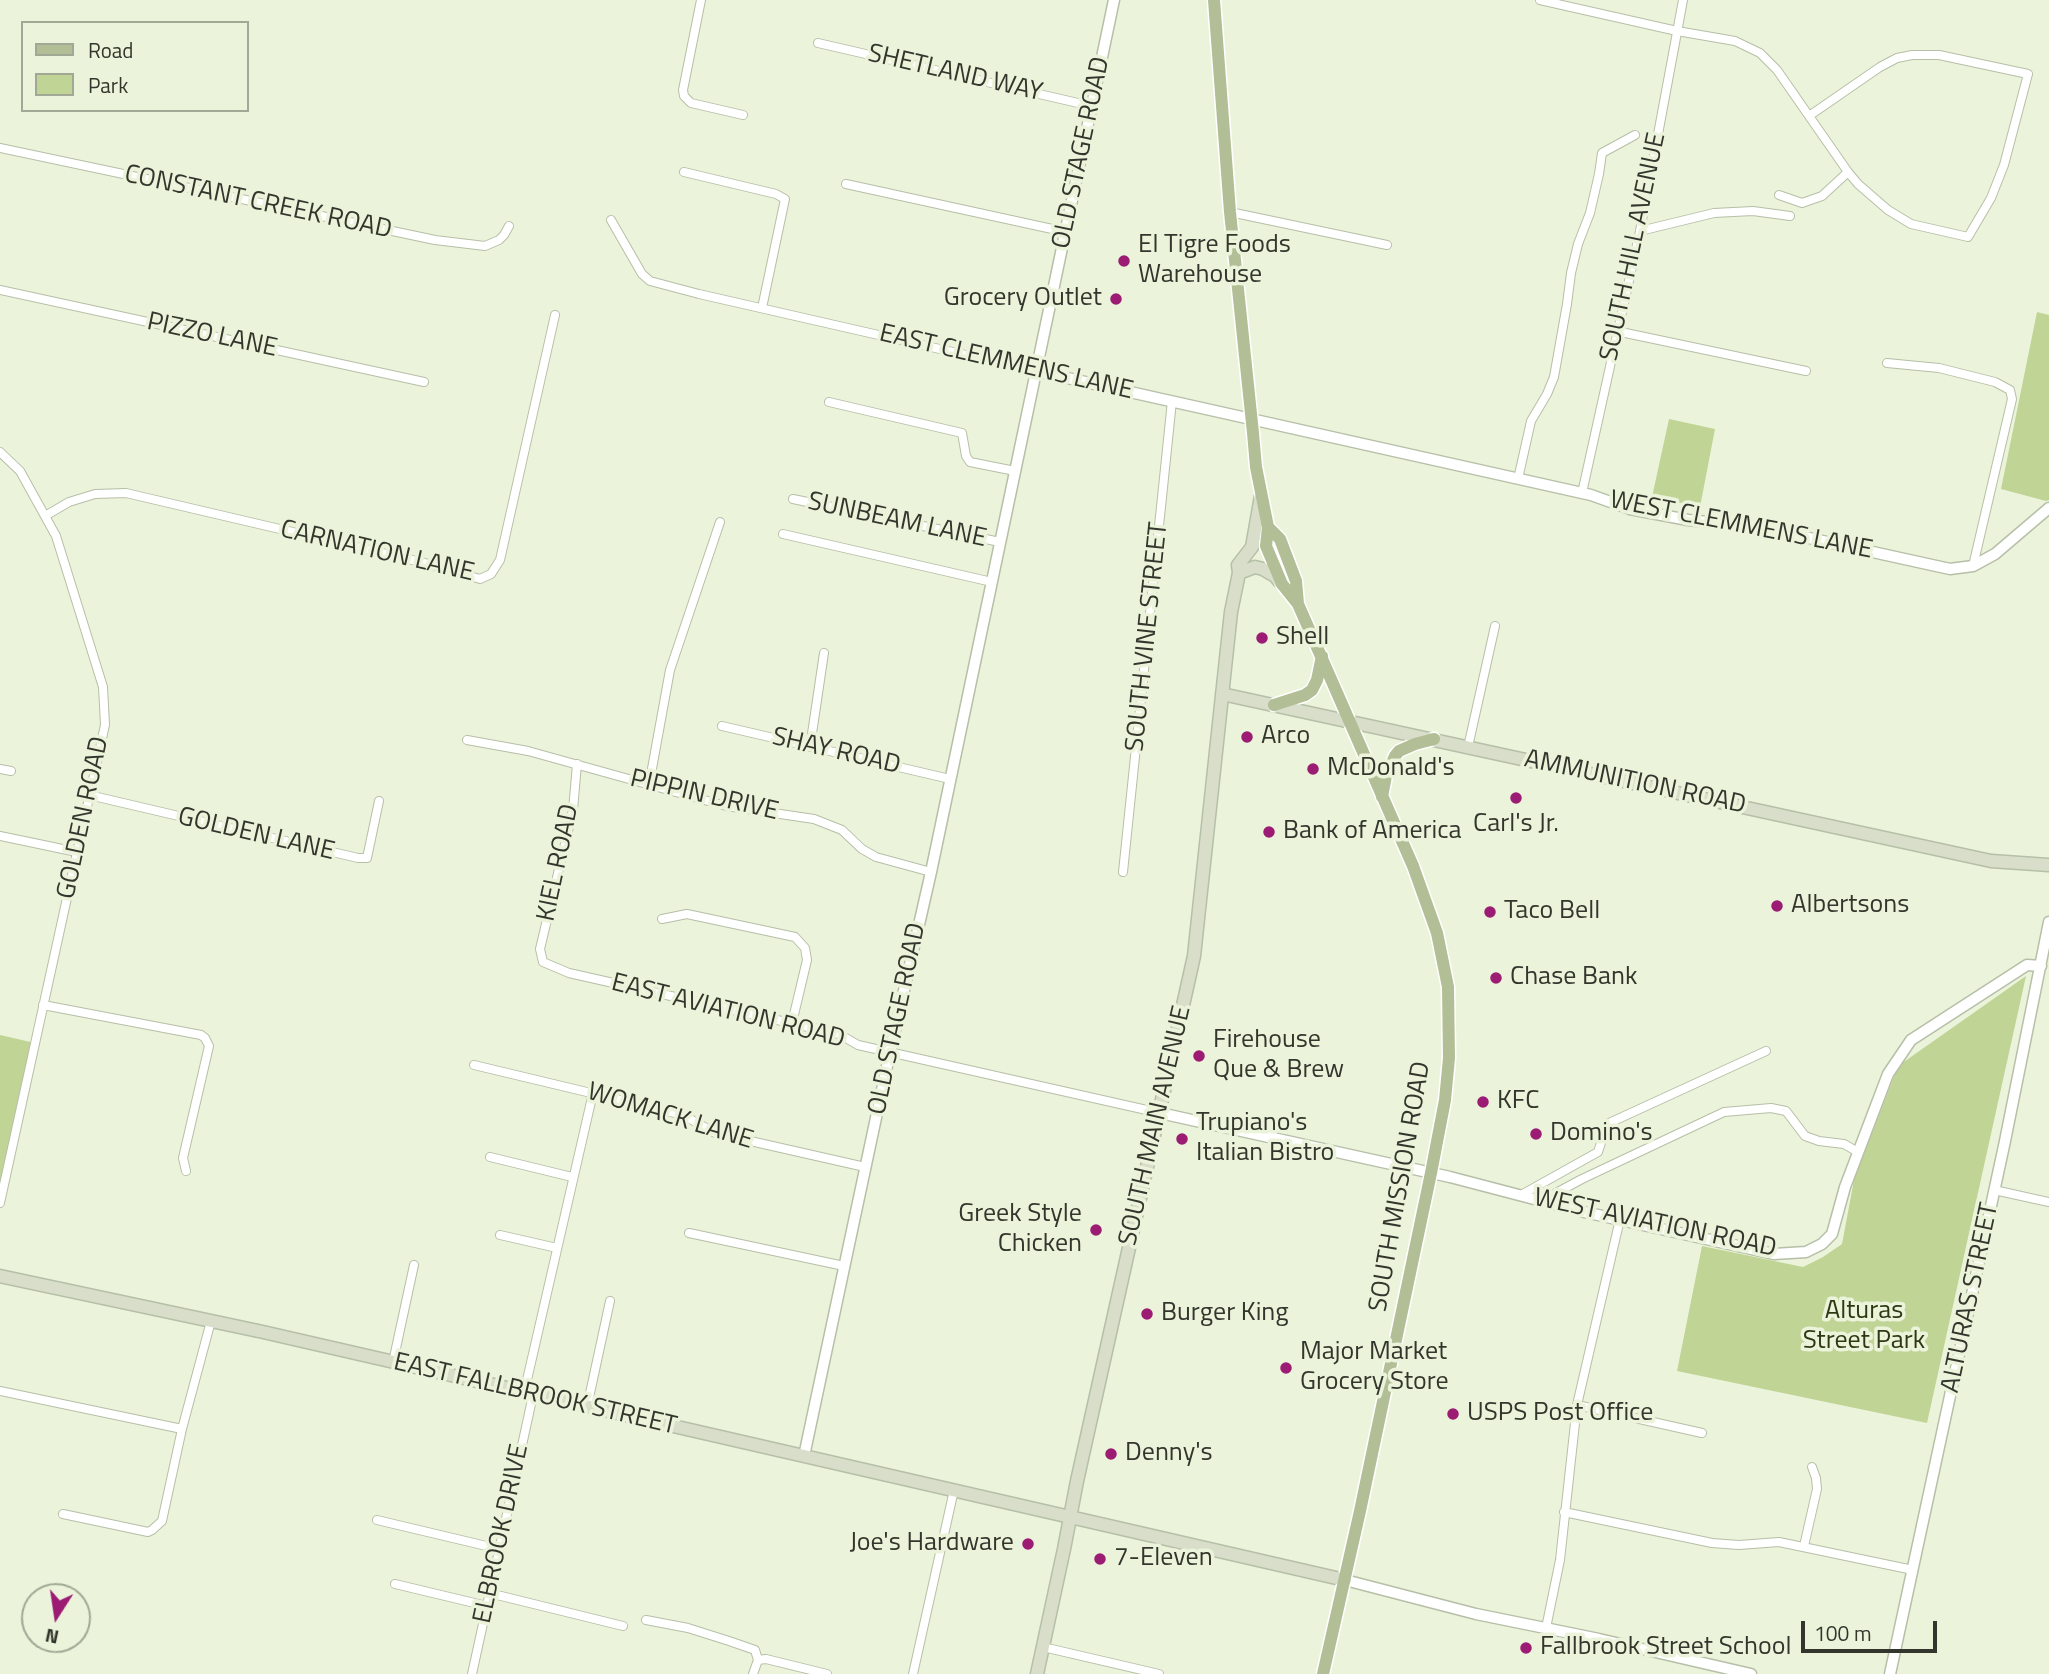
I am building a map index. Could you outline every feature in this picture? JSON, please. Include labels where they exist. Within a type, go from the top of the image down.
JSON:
[{"type":"main road","name":"SOUTH MISSION ROAD","points":[[1214,0],[1230,212],[1251,418],[1268,527],[1266,546],[1282,584],[1298,604],[1322,655],[1413,866],[1437,933],[1448,987],[1447,1086],[1431,1173],[1323,1674]]},
{"type":"main road","name":"SOUTH MAIN AVENUE","points":[[1037,1674],[1194,956],[1231,612],[1239,573],[1238,565],[1252,547],[1261,495]]},
{"type":"main road","name":"SOUTH MISSION ROAD","points":[[1268,527],[1280,539],[1296,580],[1298,604]]},
{"type":"main road","points":[[1239,573],[1255,567],[1263,569],[1282,584]]},
{"type":"main road","points":[[1274,705],[1312,690],[1322,655]]},
{"type":"main road","name":"AMMUNITION ROAD","points":[[1222,694],[1979,858],[2049,866]]},
{"type":"main road","points":[[1382,797],[1385,776],[1399,751],[1434,739]]},
{"type":"main road","name":"EAST FALLBROOK STREET","points":[[0,1276],[393,1362],[1345,1580]]},
{"type":"street","points":[[701,0],[684,96],[691,103],[743,115]]},
{"type":"street","name":"OLD STAGE ROAD","points":[[804,1456],[1114,0]]},
{"type":"street","points":[[1540,0],[1677,31],[1735,41],[1760,53],[1777,70],[1809,116],[1848,172],[1857,184],[1888,211],[1911,224],[1968,237],[1991,198],[2004,165],[2028,74],[1939,55],[1912,55],[1897,58],[1880,67],[1809,116]]},
{"type":"street","name":"SOUTH HILL AVENUE","points":[[1582,493],[1640,231],[1683,0]]},
{"type":"street","name":"SHETLAND WAY","points":[[818,43],[1091,106]]},
{"type":"street","points":[[1518,479],[1531,421],[1554,377],[1571,273],[1590,213],[1602,153],[1635,135]]},
{"type":"street","name":"CONSTANT CREEK ROAD","points":[[0,149],[435,240],[485,246],[499,240],[509,226]]},
{"type":"street","points":[[611,220],[642,274],[650,281],[762,308],[785,199],[776,194],[684,172]]},
{"type":"street","points":[[1779,195],[1802,203],[1822,196],[1848,172]]},
{"type":"street","points":[[846,184],[1066,232]]},
{"type":"street","points":[[1640,231],[1714,213],[1753,211],[1790,216]]},
{"type":"street","points":[[1230,212],[1387,245]]},
{"type":"street","name":"PIZZO LANE","points":[[0,290],[424,382]]},
{"type":"street","name":"EAST CLEMMENS LANE","points":[[762,308],[1251,418]]},
{"type":"street","name":"CARNATION LANE","points":[[45,516],[69,502],[95,494],[126,493],[480,579],[491,574],[500,561],[555,315]]},
{"type":"street","points":[[1616,331],[1806,371]]},
{"type":"street","points":[[1887,363],[1940,368],[1995,382],[2010,390],[2012,399],[1973,566]]},
{"type":"street","name":"SOUTH VINE STREET","points":[[1123,872],[1172,401]]},
{"type":"street","points":[[829,402],[962,433],[966,456],[970,462],[1015,471]]},
{"type":"street","name":"WEST CLEMMENS LANE","points":[[1251,418],[1582,493],[1630,509],[1688,520],[1759,527],[1950,569],[1973,566]]},
{"type":"street","name":"GOLDEN ROAD","points":[[0,452],[20,471],[56,536],[103,687],[105,725],[0,1203]]},
{"type":"street","name":"SUNBEAM LANE","points":[[793,499],[1000,542]]},
{"type":"street","points":[[1973,566],[1995,554],[2049,508]]},
{"type":"street","points":[[649,785],[670,670],[720,522]]},
{"type":"street","points":[[783,534],[992,582]]},
{"type":"street","points":[[1468,747],[1495,626]]},
{"type":"street","points":[[810,747],[824,653]]},
{"type":"street","name":"SHAY ROAD","points":[[722,726],[950,779]]},
{"type":"street","name":"PIPPIN DRIVE","points":[[467,740],[528,751],[726,806],[814,820],[842,830],[876,858],[930,872]]},
{"type":"street","name":"KIEL ROAD","points":[[543,962],[540,949],[573,810],[577,764]]},
{"type":"street","points":[[0,769],[11,771]]},
{"type":"street","name":"GOLDEN LANE","points":[[89,795],[358,858],[367,858],[379,801]]},
{"type":"street","points":[[0,836],[77,852]]},
{"type":"street","points":[[662,919],[687,914],[795,937],[805,948],[807,960],[792,1023]]},
{"type":"street","name":"ALTURAS STREET","points":[[1891,1674],[2049,922]]},
{"type":"street","name":"EAST AVIATION ROAD","points":[[543,962],[569,973],[839,1034],[858,1045],[1160,1113]]},
{"type":"street","name":"WEST AVIATION ROAD","points":[[1160,1113],[1431,1173],[1774,1254],[1806,1252],[1822,1244],[1832,1234],[1845,1187],[1888,1074],[1912,1040],[2027,965],[2041,966]]},
{"type":"street","points":[[43,1005],[201,1035],[205,1038],[209,1046],[183,1158],[186,1171]]},
{"type":"street","points":[[1521,1195],[1598,1152],[1607,1124],[1766,1051]]},
{"type":"street","name":"WOMACK LANE","points":[[474,1065],[683,1115],[715,1133],[865,1167]]},
{"type":"street","name":"ELBROOK DRIVE","points":[[472,1674],[557,1248],[593,1093]]},
{"type":"street","points":[[1541,1201],[1724,1112],[1771,1108],[1786,1111],[1805,1136],[1844,1144],[1858,1152]]},
{"type":"street","points":[[490,1157],[572,1177]]},
{"type":"street","points":[[1994,1190],[2049,1202]]},
{"type":"street","points":[[1546,1628],[1560,1560],[1577,1405],[1620,1219]]},
{"type":"street","points":[[689,1233],[844,1266]]},
{"type":"street","points":[[500,1235],[557,1248]]},
{"type":"street","points":[[393,1362],[414,1265]]},
{"type":"street","points":[[587,1408],[610,1301]]},
{"type":"street","points":[[63,1514],[148,1532],[162,1521],[182,1429],[211,1321]]},
{"type":"street","points":[[0,1391],[182,1429]]},
{"type":"street","points":[[1577,1405],[1702,1433]]},
{"type":"street","points":[[1804,1546],[1817,1489],[1812,1467]]},
{"type":"street","points":[[913,1674],[954,1490]]},
{"type":"street","points":[[1564,1512],[1712,1543],[1740,1545],[1779,1542],[1913,1570]]},
{"type":"street","points":[[377,1520],[499,1549]]},
{"type":"street","points":[[1345,1580],[1476,1614],[1748,1674]]},
{"type":"street","points":[[395,1584],[487,1606]]},
{"type":"street","points":[[489,1593],[623,1626]]},
{"type":"street","points":[[646,1620],[688,1628],[754,1650],[758,1660],[753,1674]]},
{"type":"street","points":[[1043,1647],[1159,1674]]},
{"type":"street","points":[[758,1660],[766,1659],[827,1674]]},
{"type":"green space","points":[[2037,312],[2049,315],[2049,500],[2046,501],[2001,489]]},
{"type":"green space","points":[[1669,419],[1715,429],[1700,507],[1652,497]]},
{"type":"green space","name":"Alturas Street Park","points":[[2026,976],[1927,1423],[1677,1371],[1702,1246],[1803,1267],[1842,1244],[1854,1180],[1898,1066]]},
{"type":"green space","points":[[0,1035],[35,1043],[0,1199]]},
{"type":"place","name":"El Tigre Foods Warehouse","points":[[1124,261]]},
{"type":"place","name":"Grocery Outlet","points":[[1116,299]]},
{"type":"place","name":"Shell","points":[[1262,638]]},
{"type":"place","name":"Arco","points":[[1247,737]]},
{"type":"place","name":"McDonald's","points":[[1313,769]]},
{"type":"place","name":"Carl's Jr.","points":[[1516,798]]},
{"type":"place","name":"Bank of America","points":[[1269,832]]},
{"type":"place","name":"Albertsons","points":[[1777,906]]},
{"type":"place","name":"Taco Bell","points":[[1490,912]]},
{"type":"place","name":"Chase Bank","points":[[1496,978]]},
{"type":"place","name":"Firehouse Que & Brew","points":[[1199,1056]]},
{"type":"place","name":"KFC","points":[[1483,1102]]},
{"type":"place","name":"Domino's","points":[[1536,1134]]},
{"type":"place","name":"Trupiano's Italian Bistro","points":[[1182,1139]]},
{"type":"place","name":"Greek Style Chicken","points":[[1096,1230]]},
{"type":"place","name":"Burger King","points":[[1147,1314]]},
{"type":"place","name":"Major Market Grocery Store","points":[[1286,1368]]},
{"type":"place","name":"USPS Post Office","points":[[1453,1414]]},
{"type":"place","name":"Denny's","points":[[1111,1454]]},
{"type":"place","name":"Joe's Hardware","points":[[1028,1544]]},
{"type":"place","name":"7-Eleven","points":[[1100,1559]]},
{"type":"place","name":"Fallbrook Street School","points":[[1526,1648]]}]
